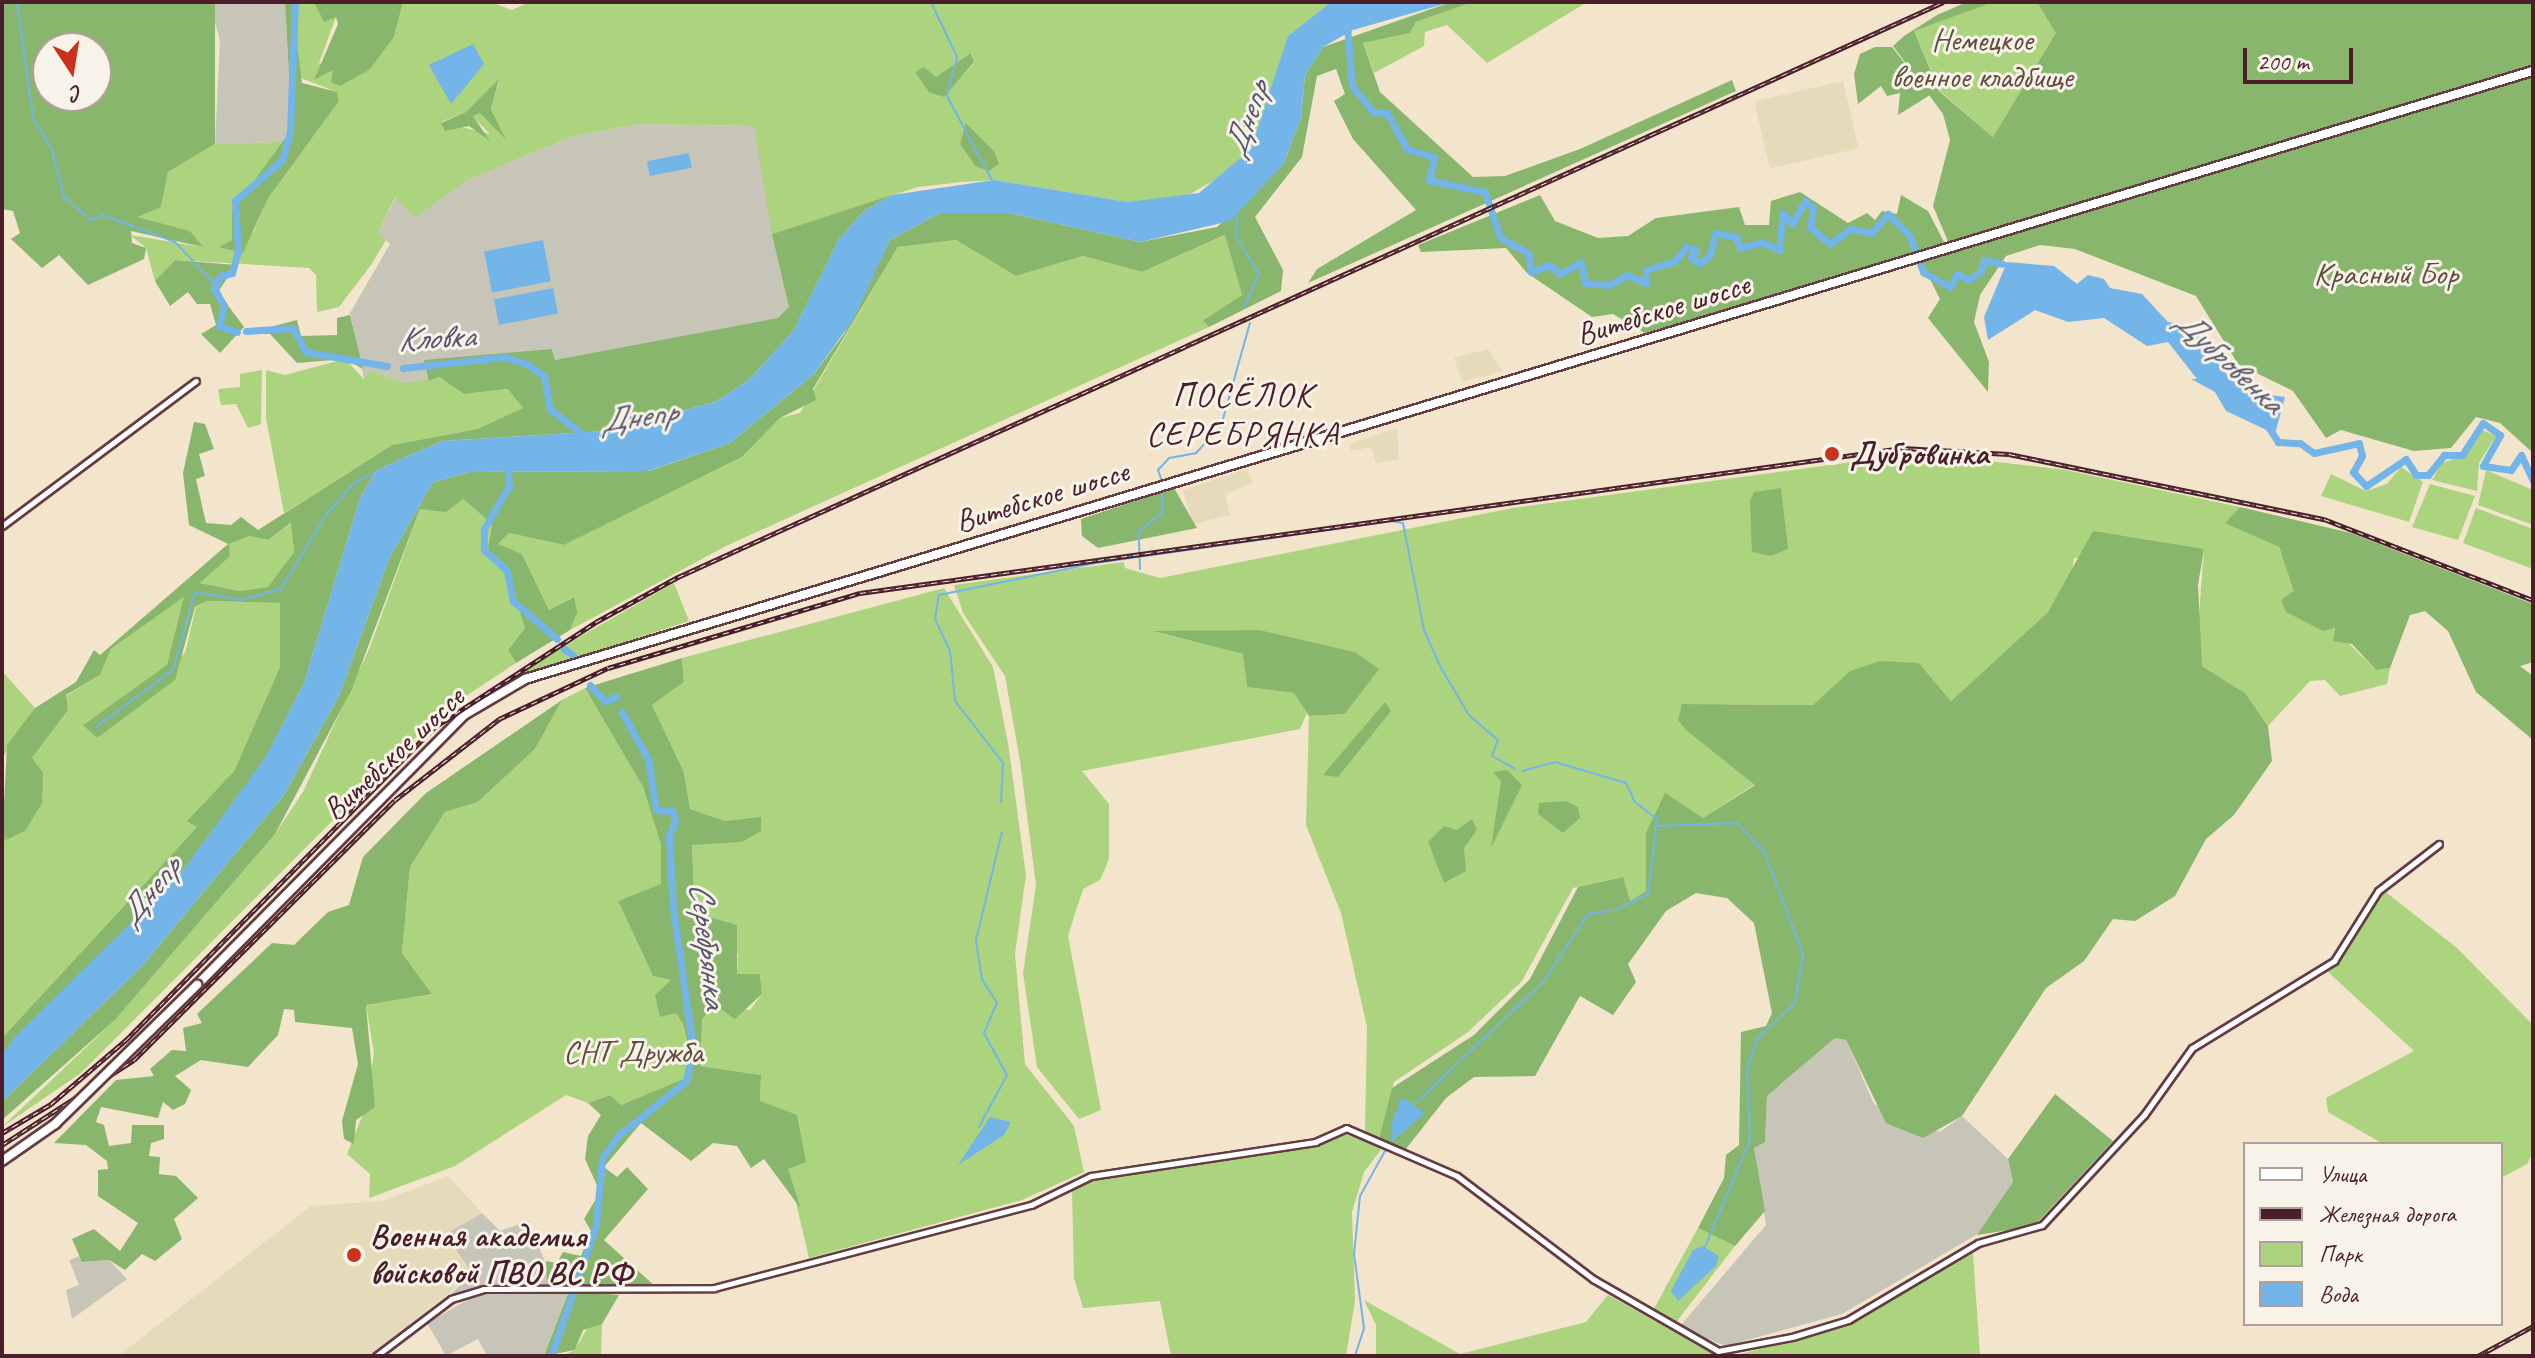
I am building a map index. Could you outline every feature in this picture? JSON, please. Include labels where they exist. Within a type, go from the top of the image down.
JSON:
[{"type":"main road","name":"Витебское шоссе","points":[[2,1161],[55,1124],[464,715],[525,679],[2533,71]]},
{"type":"street","points":[[2,526],[196,381]]},
{"type":"street","points":[[376,1356],[431,1314],[483,1289],[714,1288],[1031,1205],[1091,1176],[1311,1142],[1346,1128],[1445,1170],[1593,1279],[1724,1352],[1848,1320],[1978,1243],[2033,1232],[2144,1115],[2192,1048],[2334,961],[2378,891],[2439,844]]},
{"type":"shaded area","points":[[210,2],[285,2],[292,129],[284,142],[215,144],[220,41]]},
{"type":"shaded area","points":[[1843,81],[1859,148],[1770,169],[1754,101]]},
{"type":"shaded area","points":[[640,124],[754,126],[789,307],[779,318],[632,350],[555,360],[552,349],[431,364],[429,381],[405,383],[370,372],[364,379],[350,313],[390,244],[378,233],[396,196],[416,217],[466,181],[573,136]]},
{"type":"shaded area","points":[[1488,349],[1503,371],[1462,382],[1454,358]]},
{"type":"shaded area","points":[[1397,428],[1399,459],[1376,464],[1371,447],[1351,451],[1350,444]]},
{"type":"shaded area","points":[[1247,469],[1253,483],[1225,494],[1230,515],[1193,524],[1183,490]]},
{"type":"shaded area","points":[[1835,1038],[1846,1040],[1874,1104],[1940,1132],[1962,1116],[2008,1159],[2013,1182],[1981,1232],[1842,1314],[1725,1346],[1689,1331],[1681,1325],[1766,1225],[1754,1148],[1765,1141],[1767,1096]]},
{"type":"shaded area","name":"Военная академия войсковой ПВО ВС РФ","points":[[448,1176],[482,1213],[447,1235],[472,1275],[369,1356],[118,1356],[311,1206],[382,1201]]},
{"type":"shaded area","points":[[482,1213],[500,1231],[529,1221],[550,1275],[547,1285],[449,1296],[472,1274],[446,1234]]},
{"type":"shaded area","points":[[80,1256],[83,1262],[109,1260],[127,1279],[72,1319],[66,1290],[79,1285],[69,1260]]},
{"type":"shaded area","points":[[569,1291],[544,1356],[487,1356],[478,1339],[446,1356],[427,1323],[478,1294]]},
{"type":"green space","points":[[2,2],[215,4],[215,144],[168,172],[161,207],[137,217],[190,231],[203,247],[131,231],[132,243],[146,248],[144,259],[88,285],[59,255],[42,268],[11,239],[20,233],[13,211],[2,209]]},
{"type":"green space","points":[[285,2],[292,2],[302,83],[337,92],[339,101],[268,198],[243,253],[219,247],[232,240],[232,211],[292,129]]},
{"type":"green space","points":[[292,2],[314,2],[336,17],[319,63],[334,69],[394,37],[403,2],[490,2],[512,10],[529,2],[1331,2],[1288,36],[1261,131],[1238,167],[1183,198],[1128,202],[994,180],[962,182],[918,187],[772,234],[754,126],[640,124],[573,136],[466,181],[415,218],[395,197],[378,233],[386,240],[339,307],[317,312],[316,275],[309,268],[175,260],[155,281],[146,248],[130,235],[202,247],[190,231],[134,217],[161,207],[168,172],[215,144],[284,142],[232,211],[232,240],[220,247],[253,233],[268,197],[339,101],[337,92],[298,77]],"holes":[[[972,53],[974,63],[943,97],[924,67],[936,78]],[[499,81],[491,109],[505,139],[480,112],[472,116],[490,134],[441,122],[466,112]],[[967,124],[994,151],[975,166],[960,144]]]},
{"type":"green space","points":[[314,2],[403,2],[394,37],[369,70],[340,86],[331,82],[333,70],[314,80],[338,24],[336,17],[324,22]]},
{"type":"green space","points":[[1451,2],[1473,2],[1416,22],[1410,33],[1363,43],[1380,92],[1473,177],[1505,176],[1580,149],[1732,80],[1736,91],[1308,283],[1317,269],[1416,210],[1353,139],[1334,101],[1345,94],[1336,69],[1317,76],[1302,157],[1255,217],[1283,270],[1281,291],[1209,327],[1203,320],[1242,295],[1225,235],[1142,272],[1083,256],[1016,276],[956,240],[898,247],[813,389],[816,400],[780,418],[742,457],[564,545],[509,533],[498,544],[522,554],[549,610],[574,597],[577,612],[570,630],[516,663],[508,650],[525,628],[506,566],[487,556],[492,524],[463,499],[446,512],[420,509],[352,689],[275,834],[115,1020],[2,1120],[2,1102],[142,966],[284,795],[339,696],[389,559],[433,482],[470,472],[649,471],[730,443],[814,374],[844,334],[890,240],[940,213],[1009,213],[1140,242],[1217,227],[1283,165],[1301,118],[1305,75],[1323,47]]},
{"type":"green space","points":[[1473,2],[1587,2],[1487,63],[1447,25],[1425,32],[1424,46],[1374,73],[1363,43],[1410,33],[1416,22]]},
{"type":"green space","points":[[1967,2],[1994,2],[1914,31],[1939,91],[1993,137],[2056,33],[2037,2],[2533,2],[2533,65],[1950,246],[1933,206],[1950,140],[1943,114],[1893,46],[1904,36],[1937,15]]},
{"type":"green space","name":"Немецкое военное кладбище","points":[[1994,2],[2037,2],[2057,32],[1993,137],[1939,90],[1914,31]]},
{"type":"green space","points":[[1875,47],[1892,47],[1930,95],[1898,115],[1900,93],[1887,96],[1881,86],[1858,104],[1854,74],[1860,54]]},
{"type":"green space","points":[[971,53],[974,62],[944,97],[929,92],[915,72],[924,67],[936,77]]},
{"type":"green space","name":"Красный Бор","points":[[2533,74],[2533,453],[2500,423],[2476,417],[2451,448],[2414,451],[2341,430],[2326,438],[2293,391],[2238,364],[2196,296],[2075,249],[2040,245],[2006,256],[1980,295],[1974,322],[1989,362],[1988,392],[1928,318],[1940,299],[1921,261]]},
{"type":"green space","points":[[499,79],[491,109],[506,140],[480,113],[473,116],[490,141],[469,126],[445,131],[441,123],[466,112]]},
{"type":"green space","points":[[966,123],[994,151],[999,164],[989,171],[975,166],[960,144]]},
{"type":"green space","points":[[1800,192],[1848,223],[1867,213],[1875,220],[1882,211],[1897,214],[1901,195],[1928,211],[1945,244],[1645,333],[1613,314],[1592,317],[1527,273],[1506,248],[1421,252],[1418,245],[1540,195],[1555,221],[1598,238],[1628,236],[1656,218],[1739,207],[1745,225],[1769,225],[1771,201]]},
{"type":"green space","points":[[892,195],[864,211],[839,239],[794,330],[750,379],[715,402],[607,431],[442,441],[377,470],[360,498],[304,683],[265,759],[181,873],[2,1055],[2,1038],[197,827],[187,821],[234,771],[280,667],[280,603],[207,601],[195,607],[175,680],[97,738],[83,725],[167,665],[184,597],[111,649],[100,675],[66,695],[68,710],[32,758],[43,773],[42,803],[25,831],[2,842],[7,745],[35,708],[76,682],[94,650],[100,655],[228,544],[189,525],[183,473],[194,422],[205,424],[214,449],[199,454],[205,476],[196,479],[206,523],[231,525],[241,517],[258,530],[392,445],[477,429],[523,408],[508,389],[464,394],[439,377],[429,381],[424,360],[552,349],[555,360],[778,318],[789,307],[772,234]],"holes":[[[291,523],[294,552],[268,587],[240,591],[200,583],[230,556],[229,544],[249,536],[268,540]]]},
{"type":"green space","points":[[1226,235],[1242,295],[1204,319],[1209,327],[726,546],[570,630],[573,597],[549,610],[522,554],[497,545],[509,533],[564,545],[742,457],[780,418],[800,413],[898,247],[956,240],[1016,276],[1083,256],[1142,272]]},
{"type":"green space","points":[[175,260],[236,265],[218,292],[244,327],[220,353],[201,334],[216,325],[210,304],[197,304],[188,292],[170,306],[155,281]]},
{"type":"green space","points":[[350,315],[363,369],[345,359],[297,363],[270,334],[244,334],[297,320],[301,336],[337,335],[337,318]]},
{"type":"green space","points":[[345,359],[364,379],[370,371],[405,383],[439,377],[464,394],[509,389],[523,408],[477,429],[392,445],[284,513],[266,418],[266,370],[285,375]]},
{"type":"green space","points":[[262,370],[261,424],[248,428],[236,404],[221,405],[218,389],[240,387],[240,374]]},
{"type":"green space","points":[[2478,428],[2496,436],[2479,463],[2477,491],[2432,480],[2442,463],[2464,455]]},
{"type":"green space","points":[[1919,453],[2066,470],[2240,507],[2226,523],[2278,545],[2295,591],[2376,670],[2390,668],[2387,684],[2340,696],[2325,680],[2310,681],[2268,726],[2245,693],[2202,666],[2197,640],[2204,549],[2074,558],[2070,583],[2048,612],[1951,701],[1919,663],[1813,705],[1683,704],[1687,731],[1755,784],[1703,818],[1654,825],[1646,833],[1646,891],[1630,902],[1622,877],[1573,888],[1522,981],[1468,1032],[1394,1082],[1379,1139],[1365,1132],[1367,1027],[1341,913],[1306,825],[1309,716],[1345,714],[1378,669],[1355,652],[1260,630],[1156,632],[1244,654],[1247,687],[1295,693],[1307,713],[1300,729],[1082,771],[1109,804],[1109,859],[1100,880],[1083,889],[1068,936],[1101,1110],[1079,1119],[1037,1067],[1023,973],[1036,885],[1020,761],[1005,676],[963,613],[954,585],[1124,562],[1125,568],[1160,578],[1513,508]]},
{"type":"green space","points":[[2401,467],[2423,482],[2409,522],[2321,496],[2331,474],[2366,491],[2387,484]]},
{"type":"green space","points":[[2486,470],[2533,490],[2533,525],[2478,505]]},
{"type":"green space","points":[[2430,484],[2475,496],[2458,540],[2412,527]]},
{"type":"green space","points":[[1174,488],[1197,528],[1098,548],[1082,536],[1081,519]]},
{"type":"green space","points":[[1781,488],[1788,549],[1771,556],[1752,552],[1750,501],[1754,492]]},
{"type":"green space","points":[[463,499],[492,524],[488,556],[506,565],[513,581],[525,628],[508,650],[516,663],[439,714],[81,1073],[2,1127],[115,1020],[275,834],[303,792],[370,647],[420,509]]},
{"type":"green space","points":[[2240,507],[2351,533],[2533,604],[2533,662],[2520,666],[2533,676],[2533,740],[2476,692],[2448,631],[2425,611],[2410,615],[2390,668],[2376,670],[2352,644],[2333,641],[2335,628],[2323,631],[2286,612],[2281,600],[2294,591],[2279,547],[2225,523]]},
{"type":"green space","points":[[2476,508],[2533,529],[2533,569],[2463,543]]},
{"type":"green space","points":[[292,523],[294,552],[269,587],[240,591],[200,583],[229,544],[249,536],[268,540]]},
{"type":"green space","points":[[2093,531],[2204,549],[2198,585],[2202,666],[2245,693],[2268,726],[2272,761],[2234,815],[2206,839],[2175,896],[2135,921],[2113,919],[2084,961],[2046,988],[1962,1116],[1923,1138],[1886,1123],[1846,1040],[1835,1038],[1767,1096],[1765,1142],[1754,1148],[1765,1211],[1735,1246],[1698,1228],[1724,1178],[1726,1155],[1739,1145],[1741,1032],[1766,1026],[1772,1013],[1754,923],[1727,898],[1696,893],[1666,911],[1628,964],[1636,982],[1613,1015],[1580,996],[1535,1076],[1474,1077],[1446,1098],[1405,1150],[1379,1139],[1392,1088],[1474,1035],[1530,979],[1578,887],[1623,877],[1630,901],[1646,891],[1646,833],[1665,793],[1703,818],[1755,785],[1687,731],[1678,720],[1682,704],[1813,705],[1850,671],[1880,661],[1919,663],[1951,701],[2048,612]]},
{"type":"green space","points":[[674,583],[689,621],[509,680],[588,632]]},
{"type":"green space","points":[[944,588],[993,667],[1008,743],[1026,875],[1015,954],[1025,1064],[1074,1126],[1084,1172],[1022,1200],[809,1258],[788,1169],[760,1101],[761,1075],[700,1066],[701,1020],[715,1005],[750,1010],[762,994],[760,974],[737,974],[738,954],[695,913],[692,844],[742,842],[761,818],[725,821],[690,809],[684,772],[652,705],[684,682],[682,658]]},
{"type":"green space","points":[[185,596],[167,666],[84,724],[97,738],[185,653],[196,607],[207,601],[280,603],[280,667],[234,771],[188,820],[197,827],[2,1038],[2,842],[25,831],[32,758],[68,710],[66,696],[100,675],[111,649]]},
{"type":"green space","points":[[1260,630],[1355,652],[1379,669],[1345,714],[1309,716],[1294,693],[1247,687],[1243,654],[1153,631]]},
{"type":"green space","points":[[682,658],[684,682],[652,705],[684,772],[690,809],[725,821],[761,817],[761,831],[742,842],[692,845],[695,913],[737,925],[737,974],[760,974],[762,994],[735,1019],[715,1005],[702,1019],[700,1066],[761,1075],[760,1101],[797,1115],[806,1162],[788,1169],[801,1209],[764,1159],[751,1168],[737,1146],[713,1143],[691,1161],[641,1123],[604,1167],[617,1177],[627,1167],[648,1189],[604,1240],[657,1288],[547,1285],[546,1261],[557,1263],[563,1252],[581,1256],[591,1231],[584,1219],[600,1192],[585,1159],[588,1136],[601,1115],[588,1103],[610,1095],[621,1105],[684,1079],[689,1048],[683,1024],[676,1013],[660,1017],[655,995],[671,980],[653,976],[618,901],[661,884],[661,845],[643,787],[585,688]]},
{"type":"green space","points":[[2,671],[35,708],[2,758]]},
{"type":"green space","name":"СНТ Дружба","points":[[585,688],[643,787],[661,845],[662,884],[618,901],[653,976],[672,980],[689,1048],[684,1080],[621,1105],[609,1095],[588,1103],[566,1095],[455,1166],[369,1198],[370,1174],[347,1154],[365,1109],[374,1053],[366,1005],[432,994],[402,953],[410,867],[445,812],[478,802],[535,749],[562,700]]},
{"type":"green space","points":[[562,700],[535,749],[478,802],[445,812],[410,867],[402,953],[432,994],[366,1005],[375,1107],[356,1120],[354,1144],[344,1139],[342,1121],[358,1064],[352,1028],[295,1022],[294,1010],[284,1009],[278,1035],[248,1067],[201,1060],[175,1076],[191,1090],[185,1104],[173,1110],[163,1102],[158,1118],[101,1107],[96,1122],[104,1125],[109,1146],[131,1143],[132,1125],[164,1125],[164,1139],[151,1143],[149,1156],[160,1157],[159,1174],[176,1176],[198,1198],[174,1219],[182,1239],[155,1261],[142,1254],[125,1270],[109,1260],[82,1262],[72,1239],[94,1229],[120,1251],[138,1223],[98,1196],[98,1170],[108,1169],[107,1161],[86,1145],[54,1143],[116,1080],[154,1076],[150,1069],[172,1050],[186,1051],[183,1028],[202,1023],[197,1014],[272,943],[294,945],[328,912],[349,905],[363,857],[426,793]]},
{"type":"green space","points":[[1385,702],[1391,711],[1338,777],[1323,775]]},
{"type":"green space","points":[[1507,770],[1522,785],[1491,848],[1501,781],[1493,772]]},
{"type":"green space","points":[[1566,801],[1578,807],[1580,818],[1563,833],[1538,814],[1539,803]]},
{"type":"green space","points":[[1472,819],[1477,830],[1464,848],[1466,871],[1444,883],[1428,842],[1444,826],[1457,830]]},
{"type":"green space","points":[[2383,890],[2457,948],[2533,1025],[2533,1152],[2527,1164],[2503,1177],[2503,1142],[2380,1142],[2328,1112],[2326,1098],[2414,1051],[2327,971]]},
{"type":"green space","points":[[2055,1094],[2113,1141],[2034,1226],[1977,1235],[2013,1182],[2008,1159]]},
{"type":"green space","points":[[1341,1133],[1383,1147],[1364,1172],[1352,1212],[1355,1301],[1346,1356],[1171,1356],[1160,1301],[1083,1308],[1074,1278],[1072,1191],[1088,1180],[1309,1146]]},
{"type":"green space","points":[[1698,1228],[1735,1246],[1674,1325],[1651,1314]]},
{"type":"green space","points":[[1973,1253],[1980,1356],[1733,1356],[1840,1328]]},
{"type":"green space","points":[[569,1291],[619,1295],[602,1324],[583,1330],[575,1350],[544,1356]]},
{"type":"green space","points":[[1608,1295],[1717,1356],[1376,1356],[1376,1325],[1364,1300],[1460,1354],[1586,1322]]},
{"type":"green space","points":[[590,1323],[602,1324],[601,1356],[562,1356],[575,1350]]},
{"type":"water","points":[[1331,2],[1451,2],[1353,30],[1323,47],[1305,75],[1301,118],[1283,165],[1230,221],[1140,242],[1009,213],[940,213],[890,240],[853,320],[814,374],[730,443],[648,471],[470,472],[433,482],[389,559],[339,696],[284,795],[142,966],[2,1102],[2,1055],[15,1037],[181,873],[265,758],[304,683],[360,498],[377,470],[442,441],[607,431],[715,402],[750,379],[794,330],[839,239],[864,211],[892,195],[994,180],[1128,202],[1199,193],[1251,149],[1288,36]]},
{"type":"water","points":[[473,44],[484,64],[451,104],[429,65]]},
{"type":"water","points":[[689,153],[692,168],[650,176],[647,161]]},
{"type":"water","points":[[543,240],[551,281],[492,293],[484,251]]},
{"type":"water","points":[[2007,262],[2054,266],[2077,284],[2088,275],[2104,279],[2110,288],[2142,294],[2168,322],[2194,325],[2230,379],[2248,392],[2285,397],[2275,434],[2226,411],[2215,392],[2191,379],[2197,379],[2168,342],[2147,346],[2104,318],[2068,322],[2035,310],[1988,340],[1984,317]]},
{"type":"water","points":[[553,288],[558,314],[499,325],[494,299]]},
{"type":"water","points":[[1402,1097],[1425,1113],[1392,1142],[1392,1122]]},
{"type":"water","points":[[990,1117],[1011,1122],[1004,1135],[958,1165]]},
{"type":"water","points":[[1702,1246],[1719,1256],[1716,1266],[1678,1301],[1671,1291],[1693,1250]]},
{"type":"waterway","points":[[17,2],[33,118],[52,150],[64,197],[90,220],[103,215],[175,242],[216,285]]},
{"type":"waterway","name":"Кловка","points":[[290,131],[295,2]]},
{"type":"waterway","points":[[931,2],[957,57],[947,96],[993,182]]},
{"type":"waterway","name":"Дубровенка","points":[[1347,25],[1352,86],[1373,112],[1387,113],[1407,149],[1434,157],[1429,180],[1485,192],[1500,237],[1528,253],[1531,272],[1549,265],[1560,274],[1581,262],[1585,283],[1609,285],[1627,275],[1646,283],[1646,270],[1675,261],[1686,247],[1696,250],[1691,258],[1700,263],[1710,255],[1715,233],[1736,237],[1740,248],[1762,242],[1779,250],[1783,213],[1792,224],[1805,201],[1813,208],[1810,227],[1830,244],[1850,229],[1872,233],[1888,214],[1909,235],[1923,272],[1950,287],[1957,274],[1969,280],[1981,271],[1984,260],[2003,264]]},
{"type":"waterway","name":"Кловка","points":[[237,332],[219,326],[224,306],[214,288],[220,276],[232,273],[238,251],[235,201],[282,160],[289,135]]},
{"type":"waterway","points":[[1237,215],[1236,237],[1259,274],[1244,308]]},
{"type":"waterway","points":[[1162,482],[1158,470],[1169,458],[1196,453],[1221,426],[1250,323]]},
{"type":"waterway","name":"Кловка","points":[[246,331],[293,328],[306,352],[387,366]]},
{"type":"waterway","name":"Кловка","points":[[403,368],[505,357],[527,364],[544,376],[550,409],[589,439]]},
{"type":"waterway","name":"Дубровенка","points":[[2269,428],[2278,442],[2300,443],[2314,453],[2359,443],[2362,456],[2353,472],[2366,486],[2406,459],[2416,475],[2428,475],[2444,455],[2462,455],[2483,423],[2500,435],[2483,466],[2511,470],[2521,455],[2533,481]]},
{"type":"waterway","name":"Серебрянка","points":[[508,463],[509,486],[484,529],[484,550],[507,571],[513,601],[557,639]]},
{"type":"waterway","points":[[96,727],[173,670],[195,592],[242,600],[281,589],[325,516],[355,482],[374,473]]},
{"type":"waterway","points":[[1140,569],[1139,531],[1162,513],[1163,488]]},
{"type":"waterway","points":[[1001,802],[1003,763],[955,701],[950,651],[935,619],[939,595],[1096,563],[1392,521],[1403,523],[1424,630],[1441,668],[1469,715],[1498,740],[1492,756],[1515,769]]},
{"type":"waterway","name":"Серебрянка","points":[[564,649],[573,655]]},
{"type":"waterway","name":"Серебрянка","points":[[590,685],[605,701],[616,697]]},
{"type":"waterway","name":"Серебрянка","points":[[551,1356],[596,1225],[602,1158],[619,1135],[686,1081],[693,1049],[673,909],[669,836],[675,820],[672,811],[656,810],[648,759],[622,712]]},
{"type":"waterway","points":[[1522,771],[1555,762],[1626,783],[1635,802],[1657,819],[1648,894],[1615,910]]},
{"type":"waterway","points":[[1658,826],[1737,823],[1764,851],[1803,954],[1795,1003],[1757,1039],[1747,1070],[1750,1140],[1705,1247]]},
{"type":"waterway","points":[[979,1127],[1007,1075],[984,1033],[997,1003],[982,979],[976,940],[1002,832]]},
{"type":"waterway","points":[[1416,1103],[1544,981],[1588,914],[1609,911]]},
{"type":"waterway","points":[[1355,1356],[1364,1328],[1354,1254],[1360,1196],[1386,1149]]},
{"type":"railway","points":[[2,1133],[51,1104],[126,1040],[435,727],[596,622],[678,577],[1943,2]]},
{"type":"railway","points":[[2,1145],[134,1060],[395,800],[499,719],[608,668],[860,593],[1902,448],[2009,454],[2324,519],[2533,600]]},
{"type":"railway","points":[[2478,1356],[2533,1326]]},
{"type":"place","name":"Дубровинка","points":[[1832,454]]},
{"type":"place","name":"Военная академия войсковой ПВО ВС РФ","points":[[354,1255]]},
{"type":"district","name":"ПОСЁЛОК СЕРЕБРЯНКА","points":[[1243,414]]},
{"type":"water label","name":"Днепр","points":[[1246,119]]},
{"type":"water label","name":"Днепр","points":[[638,416]]},
{"type":"water label","name":"Днепр","points":[[149,891]]}]
